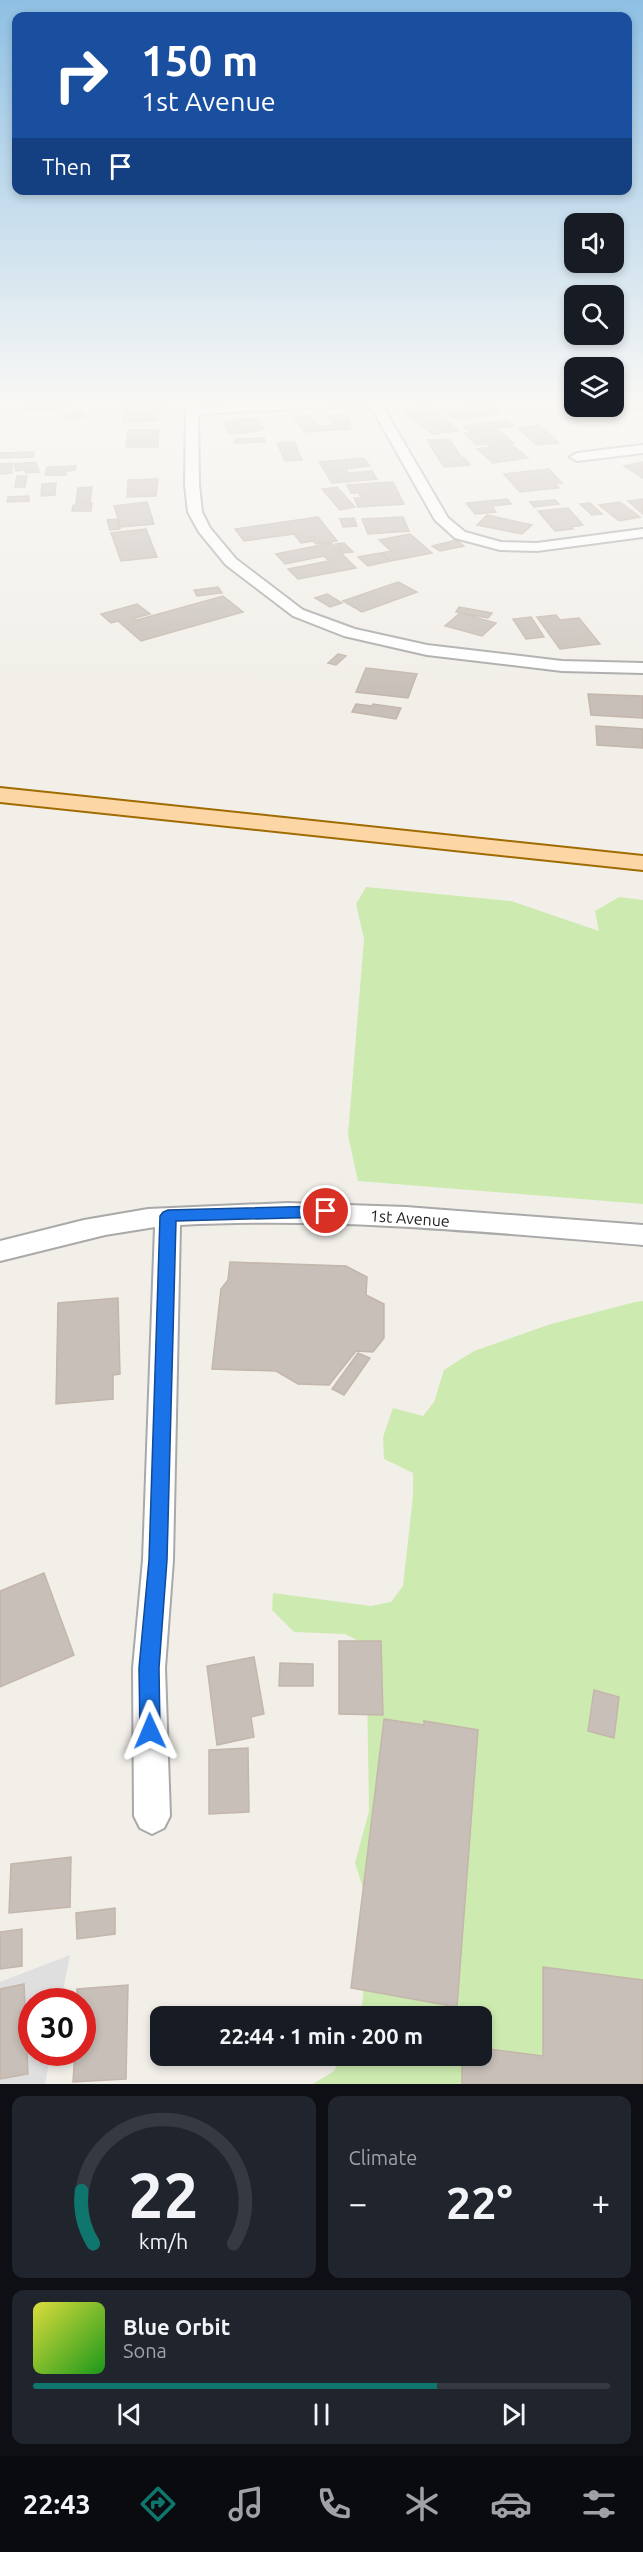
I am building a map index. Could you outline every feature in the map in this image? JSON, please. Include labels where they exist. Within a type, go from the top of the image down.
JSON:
[{"type":"main road","points":[[0,795],[643,863]]},
{"type":"street","points":[[194,499],[195,512],[204,529],[231,562],[298,613],[350,633],[427,650],[562,666],[643,668]]},
{"type":"street","points":[[430,499],[442,520],[460,535],[485,544],[525,548],[643,533]]},
{"type":"street","name":"1st Avenue","points":[[0,1251],[96,1226],[168,1216],[326,1211],[643,1235]]},
{"type":"street","points":[[152,1816],[149,1668],[158,1560],[168,1216]]},
{"type":"shaded area","points":[[70,1955],[64,1988],[18,1988],[18,2066],[48,2066],[45,2084],[0,2084],[0,1982]]},
{"type":"green space","points":[[366,887],[511,901],[599,931],[595,911],[619,897],[643,900],[643,1204],[358,1181],[348,1135],[364,939],[356,904]]},
{"type":"green space","points":[[643,1301],[643,2084],[313,2084],[334,2071],[336,2066],[492,2066],[492,2006],[362,2006],[371,1914],[355,1863],[369,1811],[367,1688],[370,1647],[345,1634],[294,1632],[272,1610],[273,1593],[371,1606],[391,1602],[403,1586],[413,1496],[413,1473],[384,1459],[383,1437],[393,1408],[423,1416],[434,1402],[444,1370],[474,1351],[551,1324]]},
{"type":"building","points":[[8,499],[29,499],[29,501],[7,502]]},
{"type":"building","points":[[76,499],[90,499],[90,502],[76,502]]},
{"type":"building","points":[[331,499],[348,499],[355,507],[340,510]]},
{"type":"building","points":[[355,499],[402,499],[404,504],[358,507]]},
{"type":"building","points":[[507,499],[511,504],[492,506],[496,512],[475,514],[466,503]]},
{"type":"building","points":[[643,499],[643,514],[628,501]]},
{"type":"building","points":[[555,500],[559,504],[534,507],[530,502]]},
{"type":"building","points":[[147,502],[154,524],[121,527],[114,506]]},
{"type":"building","points":[[620,502],[640,517],[619,521],[599,505]]},
{"type":"building","points":[[77,503],[92,503],[91,511],[72,511],[73,506]]},
{"type":"building","points":[[590,503],[602,514],[592,515],[580,504]]},
{"type":"building","points":[[568,508],[583,525],[571,527],[573,529],[555,531],[538,511]]},
{"type":"building","points":[[487,515],[532,525],[522,534],[477,525]]},
{"type":"building","points":[[318,517],[337,541],[316,544],[313,541],[301,543],[294,534],[244,541],[235,529]]},
{"type":"building","points":[[403,517],[409,531],[368,534],[362,519]]},
{"type":"building","points":[[354,518],[357,526],[343,527],[340,519]]},
{"type":"building","points":[[117,519],[120,529],[110,530],[107,520]]},
{"type":"building","points":[[146,529],[157,557],[121,561],[111,533]]},
{"type":"building","points":[[410,534],[432,553],[391,561],[382,553],[391,551],[379,540]]},
{"type":"building","points":[[456,540],[464,546],[440,551],[432,546]]},
{"type":"building","points":[[331,543],[356,568],[298,579],[288,569],[329,561],[324,556],[285,564],[276,554]]},
{"type":"building","points":[[344,543],[353,552],[343,553],[335,544]]},
{"type":"building","points":[[380,553],[390,561],[368,566],[358,557]]},
{"type":"building","points":[[398,582],[417,592],[362,612],[343,601]]},
{"type":"building","points":[[218,587],[222,593],[197,596],[194,590]]},
{"type":"building","points":[[327,594],[342,603],[330,607],[315,598]]},
{"type":"building","points":[[223,596],[243,612],[141,641],[118,621],[111,623],[101,614],[137,604],[150,614],[135,618],[137,620]]},
{"type":"building","points":[[459,607],[492,613],[488,618],[456,612]]},
{"type":"building","points":[[460,613],[496,623],[482,636],[445,626]]},
{"type":"building","points":[[556,615],[560,620],[579,618],[600,644],[560,649],[537,617]]},
{"type":"building","points":[[531,617],[544,637],[526,639],[513,619]]},
{"type":"building","points":[[338,654],[346,656],[336,665],[328,663]]},
{"type":"building","points":[[366,668],[417,674],[408,698],[356,692]]},
{"type":"building","points":[[588,694],[643,696],[643,718],[591,715]]},
{"type":"building","points":[[356,704],[401,708],[396,719],[352,712]]},
{"type":"building","points":[[596,726],[643,729],[643,748],[597,745]]},
{"type":"building","points":[[230,1262],[346,1266],[367,1277],[366,1295],[384,1304],[384,1338],[373,1352],[356,1351],[329,1385],[298,1384],[276,1371],[212,1369],[221,1289],[228,1280]]},
{"type":"building","points":[[118,1298],[120,1374],[113,1375],[113,1399],[56,1404],[58,1303]]},
{"type":"building","points":[[358,1353],[370,1358],[344,1395],[332,1389]]},
{"type":"building","points":[[44,1573],[74,1655],[0,1687],[0,1591]]},
{"type":"building","points":[[339,1641],[381,1641],[383,1715],[339,1714]]},
{"type":"building","points":[[254,1657],[264,1714],[251,1717],[254,1737],[217,1745],[207,1666]]},
{"type":"building","points":[[280,1663],[313,1664],[313,1686],[279,1686]]},
{"type":"building","points":[[594,1690],[619,1697],[614,1738],[588,1731]]},
{"type":"building","points":[[384,1719],[424,1725],[424,1721],[478,1730],[457,2006],[351,1988]]},
{"type":"building","points":[[248,1748],[249,1812],[209,1814],[209,1750]]},
{"type":"building","points":[[71,1857],[70,1907],[9,1913],[11,1864]]},
{"type":"building","points":[[115,1908],[115,1934],[77,1939],[76,1913]]},
{"type":"building","points":[[22,1929],[22,1966],[0,1969],[0,1932]]},
{"type":"building","points":[[543,1967],[643,1980],[643,2084],[462,2084],[462,2066],[492,2066],[492,2049],[543,2056]]},
{"type":"building","points":[[24,1984],[24,1988],[18,1988],[18,2066],[28,2066],[28,2074],[0,2079],[0,1989]]},
{"type":"building","points":[[128,1985],[126,2079],[73,2082],[74,2066],[96,2066],[96,1988],[90,1988]]},
{"type":"route","points":[[150,1731],[149,1668],[158,1560],[168,1216],[326,1211]]}]
